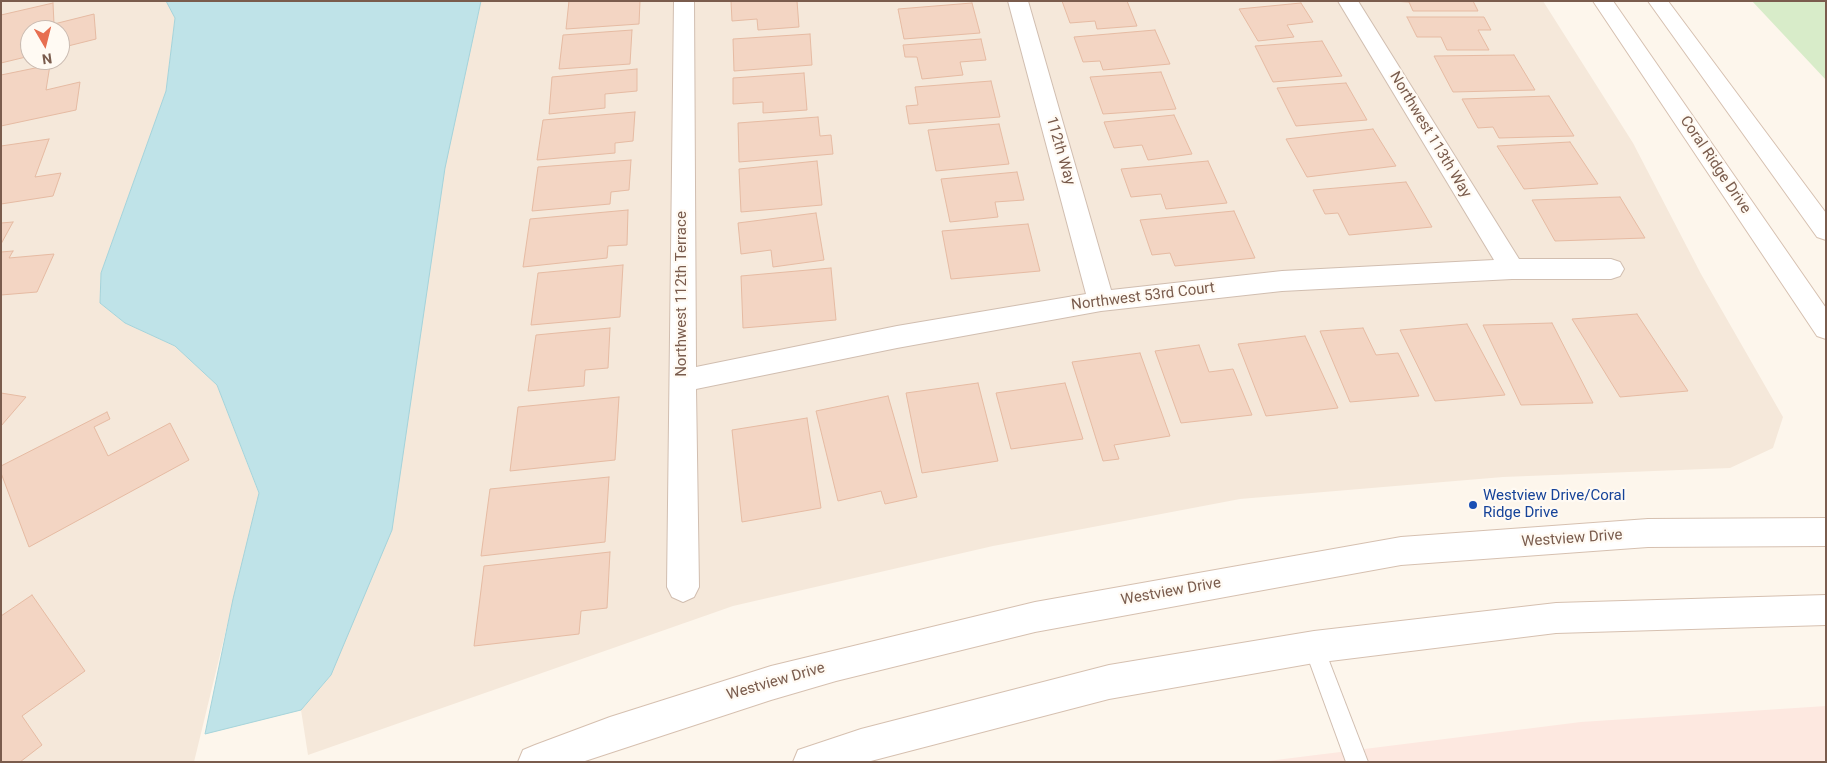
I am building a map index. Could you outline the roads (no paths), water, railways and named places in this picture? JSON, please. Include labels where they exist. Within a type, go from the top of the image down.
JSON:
[{"type":"street","name":"Northwest 112th Terrace","points":[[683,587],[684,1]]},
{"type":"street","name":"112th Way","points":[[1018,1],[1101,301]]},
{"type":"street","name":"Northwest 113th Way","points":[[1348,1],[1512,269]]},
{"type":"street","name":"Coral Ridge Drive","points":[[1603,1],[1826,329]]},
{"type":"street","points":[[1658,1],[1826,231]]},
{"type":"street","name":"Northwest 53rd Court","points":[[682,381],[896,337],[1101,301],[1282,281],[1512,269],[1611,269]]},
{"type":"street","name":"Westview Drive","points":[[535,762],[610,734],[771,683],[836,665],[1035,617],[1256,577],[1402,552],[1648,534],[1826,532]]},
{"type":"street","points":[[810,762],[861,746],[1109,682],[1314,647],[1556,618],[1826,610]]},
{"type":"lane","points":[[1314,647],[1357,762]]},
{"type":"water","points":[[166,1],[481,1],[445,168],[392,530],[331,675],[301,710],[205,734],[233,599],[259,493],[217,385],[175,346],[125,323],[100,303],[101,273],[166,91],[175,18]]},
{"type":"place","name":"Westview Drive/Coral Ridge Drive","points":[[1473,505]]}]
